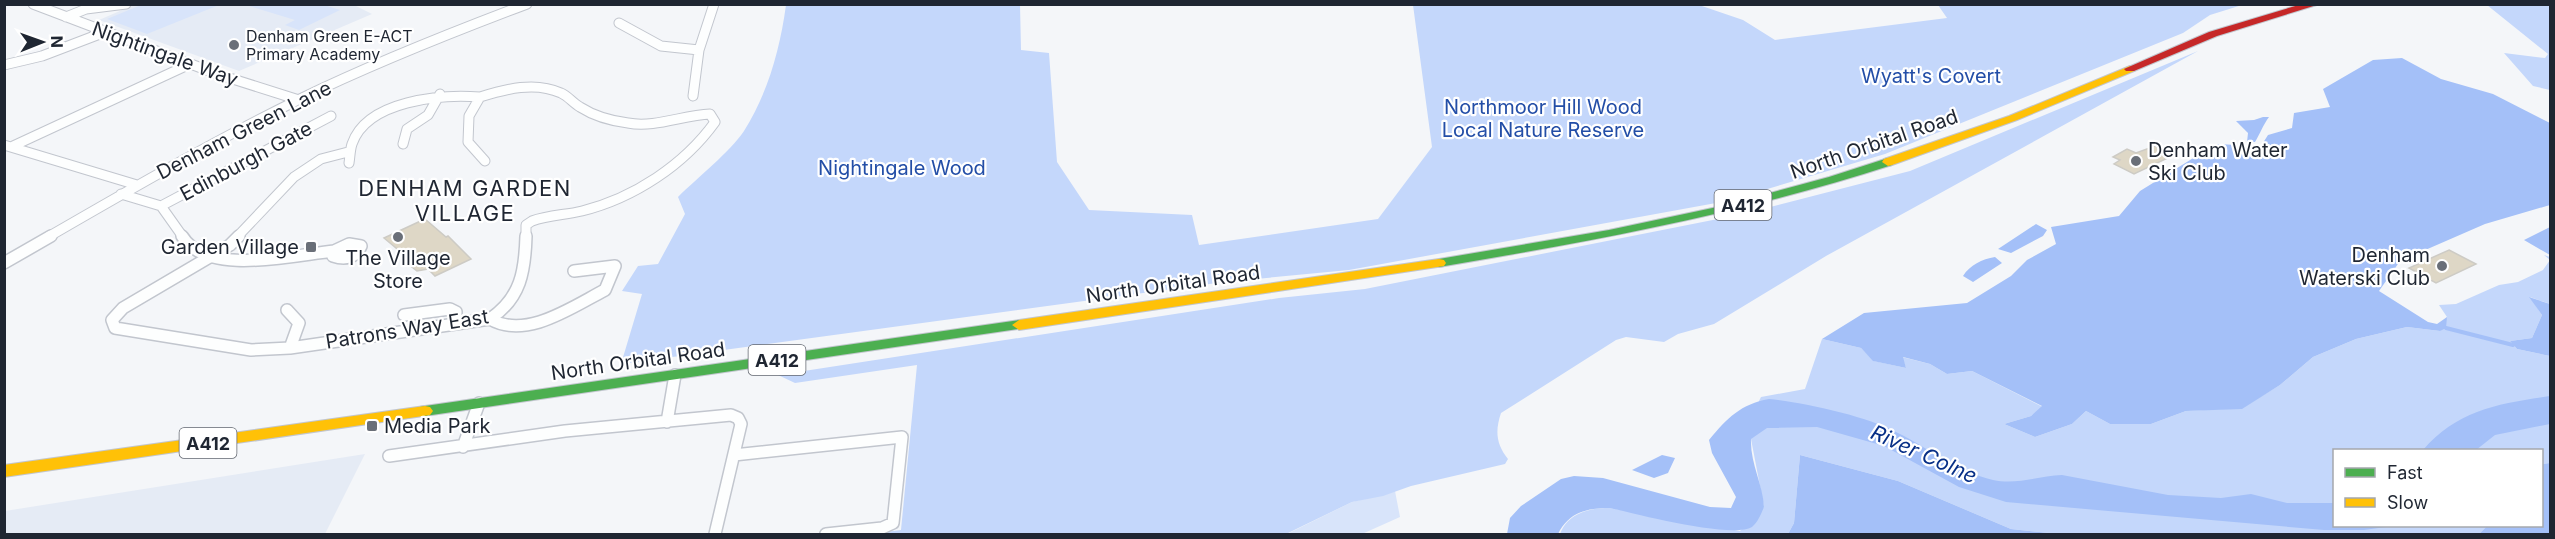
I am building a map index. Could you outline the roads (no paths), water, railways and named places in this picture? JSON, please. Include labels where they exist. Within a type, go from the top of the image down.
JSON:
[{"type":"main road","name":"North Orbital Road","points":[[4,471],[1349,278],[1546,245],[1732,208],[1819,186],[2013,118],[2210,36],[2315,4]]},
{"type":"street","name":"Nightingale Way","points":[[33,4],[190,64],[299,100]]},
{"type":"street","points":[[66,17],[86,9],[126,4]]},
{"type":"street","name":"Denham Green Lane","points":[[4,263],[137,185],[299,100],[427,43],[527,4]]},
{"type":"street","points":[[693,96],[699,50],[714,4]]},
{"type":"street","points":[[619,23],[661,46],[699,50]]},
{"type":"street","points":[[4,65],[42,56],[105,32]]},
{"type":"street","points":[[9,146],[190,64]]},
{"type":"street","name":"Patrons Way East","points":[[208,257],[123,308],[112,320],[115,328],[251,350],[290,348],[490,320],[504,311],[515,298],[524,269],[526,225],[536,218],[575,213],[605,205],[676,162],[707,135],[715,122],[710,114],[697,114],[667,122],[633,124],[611,119],[581,107],[562,93],[536,87],[504,89],[480,97]]},
{"type":"street","points":[[403,144],[406,129],[428,115],[440,94]]},
{"type":"street","points":[[208,257],[230,245],[244,232],[294,177],[321,159],[349,157],[354,137],[369,122],[392,108],[440,94],[480,97],[469,116],[468,142],[485,161]]},
{"type":"street","name":"Edinburgh Gate","points":[[161,206],[331,116]]},
{"type":"street","points":[[9,146],[137,185]]},
{"type":"street","points":[[121,194],[161,206],[170,216],[188,246],[208,257],[228,261],[247,261],[334,251]]},
{"type":"street","points":[[490,320],[496,326],[508,328],[536,323],[605,290],[615,266],[574,271]]},
{"type":"street","points":[[404,315],[450,309],[456,312],[455,324]]},
{"type":"street","name":"Patrons Way East","points":[[286,310],[299,323],[290,348]]},
{"type":"street","points":[[667,422],[675,375]]},
{"type":"street","points":[[463,447],[479,403]]},
{"type":"street","points":[[389,456],[565,431],[731,415],[738,418],[741,424],[715,534]]},
{"type":"street","points":[[734,455],[902,437],[893,523],[882,528],[826,534]]},
{"type":"water","points":[[2402,58],[2441,79],[2493,94],[2550,123],[2550,205],[2485,224],[2400,261],[2379,291],[2428,322],[2437,324],[2447,317],[2446,328],[2440,331],[2407,327],[2356,339],[2313,357],[2280,385],[2242,409],[2186,411],[2151,424],[2110,424],[2086,411],[2072,424],[2035,437],[2004,424],[2031,416],[2042,406],[1972,371],[1947,374],[1930,364],[1903,357],[1906,368],[1873,361],[1861,348],[1822,339],[1864,313],[1967,303],[2011,276],[2027,260],[2056,244],[2051,227],[2119,216],[2140,191],[2216,144],[2261,146],[2268,135],[2292,128],[2294,113],[2330,107],[2323,89],[2373,60]]},
{"type":"water","points":[[2269,117],[2255,142],[2247,142],[2248,133],[2236,121]]},
{"type":"water","points":[[2036,224],[2047,230],[2043,236],[2011,253],[1998,249]]},
{"type":"water","points":[[2550,227],[2550,255],[2524,240]]},
{"type":"water","points":[[1995,257],[2002,263],[1973,282],[1963,276],[1977,263]]},
{"type":"water","points":[[2529,297],[2550,304],[2550,356],[2517,349],[2510,341],[2532,338],[2542,315]]},
{"type":"water","points":[[2550,396],[2550,424],[2495,435],[2477,449],[2424,449],[2436,436],[2465,417],[2514,402]]},
{"type":"water","name":"River Colne","points":[[1769,399],[1818,407],[1870,421],[1898,433],[1968,472],[1993,480],[2019,481],[2062,475],[2168,495],[2221,498],[2251,494],[2287,503],[2333,503],[2333,527],[2386,527],[2364,530],[2324,530],[2006,502],[1959,487],[1884,446],[1817,427],[1767,428],[1751,439],[1752,457],[1764,507],[1752,527],[1741,530],[1705,528],[1602,508],[1586,510],[1573,516],[1558,534],[1507,534],[1510,518],[1521,506],[1561,479],[1574,476],[1603,478],[1710,507],[1731,508],[1736,497],[1712,453],[1709,440],[1735,413],[1759,401]]},
{"type":"water","points":[[1662,455],[1675,458],[1668,473],[1654,478],[1632,470]]},
{"type":"water","points":[[1800,455],[1898,481],[2011,529],[2059,534],[1788,534],[1794,523]]},
{"type":"water","points":[[2550,463],[2550,534],[2479,534],[2486,527],[2543,527],[2543,464]]},
{"type":"waterway","points":[[2446,328],[2513,345]]},
{"type":"place","name":"Denham Green E-ACT Primary Academy","points":[[234,45]]},
{"type":"place","name":"Denham Water Ski Club","points":[[2136,161]]},
{"type":"place","name":"The Village Store","points":[[398,237]]},
{"type":"place","name":"Garden Village","points":[[311,247]]},
{"type":"place","name":"Denham Waterski Club","points":[[2442,266]]},
{"type":"place","name":"Media Park","points":[[372,426]]},
{"type":"district","name":"DENHAM GARDEN VILLAGE","points":[[465,200]]},
{"type":"park label","name":"Wyatt's Covert","points":[[1931,76]]},
{"type":"park label","name":"Northmoor Hill Wood Local Nature Reserve","points":[[1543,118]]},
{"type":"park label","name":"Nightingale Wood","points":[[902,168]]}]
